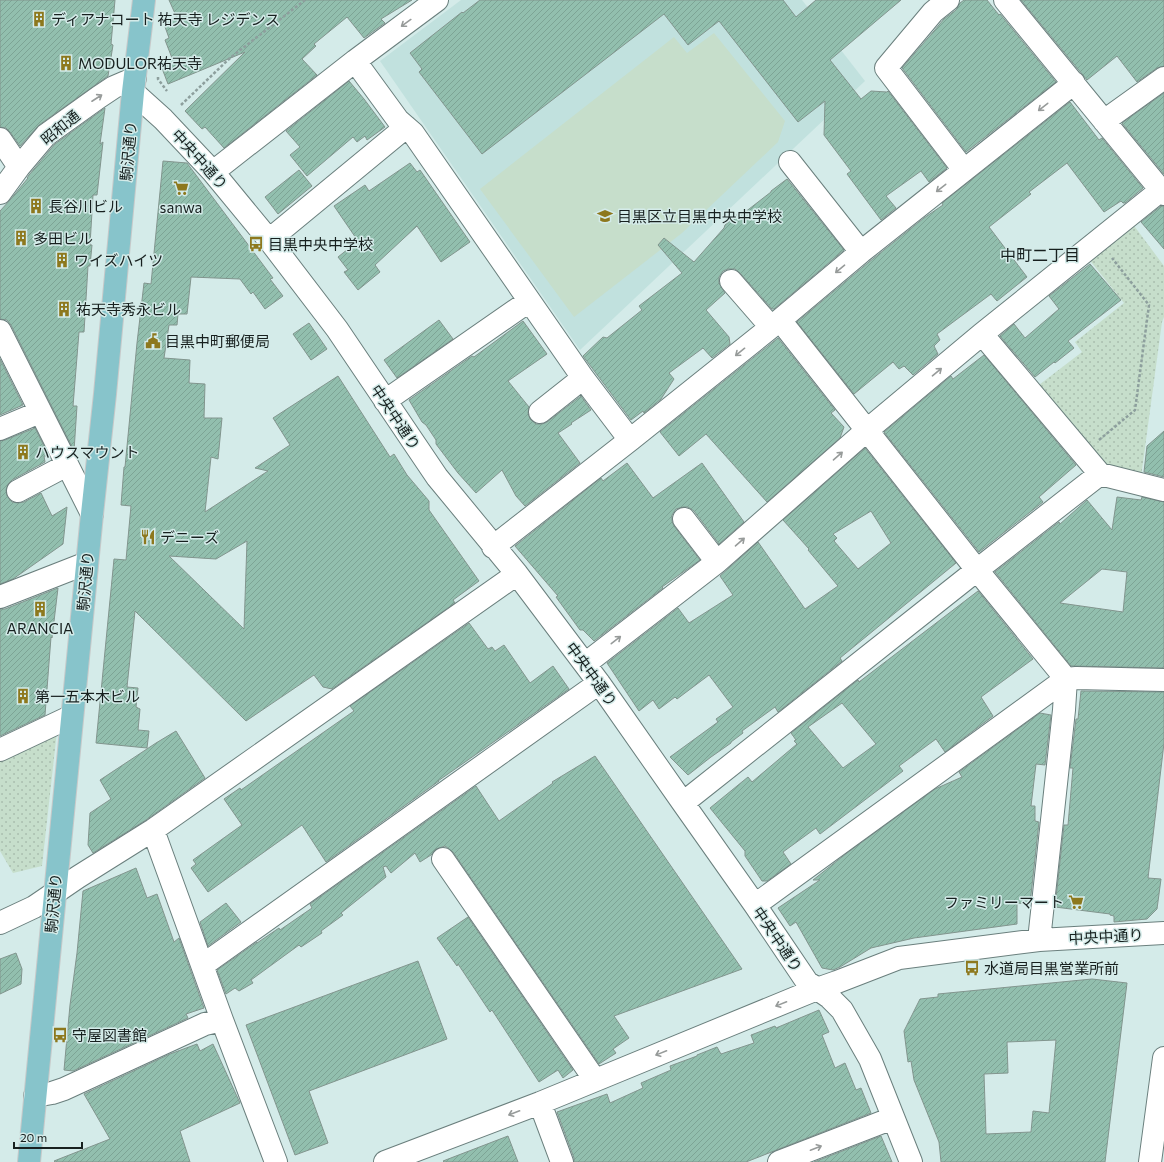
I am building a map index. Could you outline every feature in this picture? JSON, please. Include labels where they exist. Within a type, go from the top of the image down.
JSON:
[{"type":"main road","name":"駒沢通り","points":[[29,1162],[54,893],[105,394],[134,85],[144,0]]},
{"type":"street","points":[[213,172],[355,61],[437,0]]},
{"type":"street","points":[[948,0],[933,12],[886,68],[964,170]]},
{"type":"street","points":[[586,664],[717,562],[866,431],[982,334],[1098,240],[1162,192],[1005,0]]},
{"type":"street","points":[[355,61],[398,120],[413,133],[583,378],[630,440]]},
{"type":"street","points":[[1104,121],[1164,78]]},
{"type":"street","points":[[493,547],[630,440],[775,324],[861,252],[1074,83]]},
{"type":"street","name":"昭和通","points":[[0,193],[19,167],[46,135],[114,87],[134,85]]},
{"type":"street","name":"中央中通り","points":[[134,85],[163,120],[213,172],[269,240],[337,329],[437,478],[516,574],[586,664],[755,905],[807,982],[817,989],[899,958],[1039,940],[1164,933]]},
{"type":"street","points":[[269,240],[406,127]]},
{"type":"street","points":[[0,139],[19,167]]},
{"type":"street","points":[[790,162],[861,252]]},
{"type":"street","points":[[731,281],[775,324],[866,431],[1066,679],[1064,710],[1039,940]]},
{"type":"street","points":[[385,401],[529,301]]},
{"type":"street","points":[[0,331],[92,514]]},
{"type":"street","points":[[982,334],[1100,474],[1164,490]]},
{"type":"street","points":[[540,412],[583,378]]},
{"type":"street","points":[[0,429],[40,412]]},
{"type":"street","points":[[18,491],[67,465]]},
{"type":"street","points":[[683,803],[1100,474]]},
{"type":"street","points":[[684,519],[717,562]]},
{"type":"street","points":[[0,597],[87,563]]},
{"type":"street","points":[[0,923],[34,907],[153,830],[516,574]]},
{"type":"street","points":[[755,905],[1066,679],[1164,680]]},
{"type":"street","points":[[203,965],[599,683]]},
{"type":"street","points":[[0,750],[72,716]]},
{"type":"street","points":[[153,830],[222,1020],[276,1162]]},
{"type":"street","points":[[443,859],[595,1080]]},
{"type":"street","points":[[385,1162],[540,1103],[817,989],[829,997],[842,1010],[870,1059],[911,1162]]},
{"type":"street","points":[[35,1096],[52,1094],[205,1024],[222,1020]]},
{"type":"street","points":[[1150,1162],[1164,1058]]},
{"type":"street","points":[[540,1103],[562,1162]]},
{"type":"street","points":[[780,1162],[893,1118]]},
{"type":"path","points":[[178,107],[230,58],[305,0]]},
{"type":"path","points":[[158,72],[158,79],[170,94]]},
{"type":"path","points":[[1082,454],[1136,410],[1149,305],[1098,240]]},
{"type":"shaded area","name":"目黒区立目黒中央中学校","points":[[461,0],[802,0],[865,81],[580,350],[380,61]]},
{"type":"green space","points":[[714,33],[785,121],[778,142],[682,233],[574,317],[480,189],[674,37],[687,53]]},
{"type":"green space","points":[[1132,223],[1164,266],[1164,317],[1162,322],[1141,477],[1103,469],[1035,388],[1082,352],[1075,342],[1124,303],[1088,258]]},
{"type":"green space","points":[[57,731],[42,866],[13,873],[0,851],[0,759]]},
{"type":"building","points":[[0,0],[115,0],[111,44],[113,45],[108,76],[39,125],[20,146],[6,128],[0,127]]},
{"type":"building","points":[[169,0],[412,0],[381,19],[385,23],[364,38],[347,17],[314,44],[316,46],[302,59],[317,75],[224,148],[205,127],[202,129],[185,111],[245,52],[168,84],[160,63],[172,58],[165,40],[169,38],[164,24],[177,18]]},
{"type":"building","points":[[480,0],[783,0],[796,17],[816,0],[901,0],[830,60],[861,99],[871,91],[888,91],[947,168],[929,182],[921,171],[886,196],[896,208],[881,220],[847,174],[851,171],[824,135],[825,101],[798,122],[719,21],[688,45],[664,14],[482,154],[419,72],[422,69],[410,53],[462,12],[463,13]]},
{"type":"building","points":[[964,0],[987,0],[1056,82],[966,152],[902,68],[944,19],[956,10],[960,3]]},
{"type":"building","points":[[1021,0],[1164,0],[1164,66],[1157,68],[1137,82],[1117,56],[1087,80]]},
{"type":"building","points":[[349,81],[385,127],[367,140],[365,136],[357,142],[353,137],[307,176],[290,155],[300,147],[286,131]]},
{"type":"building","points":[[1164,93],[1164,174],[1122,123]]},
{"type":"building","points":[[1070,102],[1099,140],[1102,138],[1143,188],[1125,203],[1121,201],[1104,212],[1067,163],[1029,192],[1031,194],[989,227],[1027,277],[997,301],[991,294],[937,334],[940,340],[934,346],[938,354],[913,375],[904,366],[899,369],[893,362],[854,394],[797,322],[869,262],[924,218],[943,205],[942,203]]},
{"type":"building","points":[[105,108],[100,144],[103,142],[97,195],[93,195],[90,245],[92,245],[90,266],[88,266],[84,332],[79,332],[73,406],[77,406],[74,451],[11,325],[7,320],[0,319],[0,211],[55,144]]},
{"type":"building","points":[[163,161],[187,163],[273,278],[270,279],[283,296],[265,309],[253,292],[251,294],[240,279],[191,277],[187,314],[178,314],[177,325],[169,325],[164,358],[190,360],[189,383],[205,384],[204,418],[222,418],[218,459],[211,457],[205,512],[268,471],[255,468],[290,445],[273,418],[338,376],[390,457],[394,454],[407,475],[429,501],[429,510],[479,581],[453,600],[455,603],[332,689],[323,687],[314,675],[246,721],[135,611],[127,687],[138,688],[136,707],[140,709],[138,730],[149,731],[147,748],[96,743],[114,559],[126,560],[131,506],[121,505],[124,467],[144,283],[151,284]],"holes":[[[247,541],[244,629],[169,556],[216,559]]]},
{"type":"building","points":[[410,163],[417,172],[420,170],[470,242],[441,262],[417,226],[375,265],[380,272],[358,290],[344,272],[348,270],[338,257],[358,241],[334,206],[365,185],[369,191]]},
{"type":"building","points":[[299,170],[312,186],[278,214],[265,197]]},
{"type":"building","points":[[787,179],[844,250],[774,309],[772,309],[735,269],[723,271],[719,277],[719,283],[725,293],[706,310],[729,337],[730,344],[712,358],[703,348],[669,373],[674,379],[661,399],[644,413],[643,411],[631,420],[583,356],[603,337],[607,338],[642,310],[639,306],[682,273],[658,245],[664,238],[694,262],[725,225],[738,214],[740,216]]},
{"type":"building","points":[[1161,206],[1164,206],[1164,249],[1141,222]]},
{"type":"building","points":[[1090,264],[1121,300],[1068,341],[1074,348],[1035,377],[1000,336],[1014,324],[1025,338],[1059,309],[1049,296]]},
{"type":"building","points":[[439,320],[453,339],[397,378],[384,360]]},
{"type":"building","points":[[523,321],[547,354],[508,381],[529,407],[528,413],[530,419],[536,424],[547,422],[581,396],[591,410],[558,433],[580,463],[525,506],[516,496],[502,470],[476,493],[458,473],[436,444],[436,440],[426,425],[422,422],[409,400],[472,356],[474,357]]},
{"type":"building","points":[[309,323],[327,349],[311,360],[293,334]]},
{"type":"building","points":[[778,338],[835,410],[831,413],[844,427],[840,438],[767,502],[706,434],[679,456],[660,432]]},
{"type":"building","points":[[984,355],[1076,465],[1039,497],[1043,502],[979,552],[884,432],[951,376],[953,379]]},
{"type":"building","points":[[0,359],[23,405],[0,415]]},
{"type":"building","points":[[35,428],[49,456],[44,456],[45,462],[12,480],[8,484],[6,490],[7,496],[12,502],[18,503],[24,502],[41,493],[52,516],[67,507],[63,544],[13,579],[0,584],[0,441]]},
{"type":"building","points":[[1164,431],[1164,477],[1144,472],[1147,446]]},
{"type":"building","points":[[865,448],[956,563],[840,658],[842,661],[778,712],[775,707],[742,731],[743,733],[731,743],[688,775],[670,757],[718,722],[716,719],[733,707],[709,675],[677,699],[675,697],[659,709],[653,700],[639,711],[607,663],[678,608],[689,623],[733,595],[720,576],[758,542],[805,609],[838,586],[808,550],[809,549],[783,520]],"holes":[[[871,511],[891,543],[858,569],[834,541],[837,538],[833,534]]]},
{"type":"building","points":[[627,463],[653,498],[702,463],[744,522],[719,544],[694,511],[688,507],[676,509],[672,515],[674,526],[700,560],[662,587],[663,588],[594,641],[583,630],[580,630],[556,597],[558,596],[515,546],[601,478],[603,481]]},
{"type":"building","points":[[1117,497],[1141,500],[1142,497],[1164,502],[1164,668],[1071,666],[995,572],[1059,522],[1060,524],[1087,500],[1112,530]],"holes":[[[1102,569],[1127,572],[1123,612],[1060,603]]]},
{"type":"building","points":[[58,588],[52,638],[51,637],[45,715],[0,736],[0,609],[5,609]]},
{"type":"building","points":[[978,591],[1033,659],[981,697],[993,716],[945,752],[936,739],[899,766],[903,771],[820,834],[816,828],[783,852],[791,864],[767,881],[762,881],[745,856],[745,851],[710,808],[748,777],[752,782],[797,744],[791,733],[858,680],[859,682]],"holes":[[[842,703],[876,744],[843,768],[808,727]]]},
{"type":"building","points":[[469,623],[488,649],[492,647],[495,651],[504,645],[530,683],[553,666],[569,689],[326,862],[302,825],[208,892],[191,868],[196,864],[193,860],[242,825],[224,799],[240,788],[241,790],[354,711],[350,706]]},
{"type":"building","points":[[1081,691],[1164,692],[1164,743],[1148,878],[1161,879],[1157,909],[1147,919],[1114,922],[1114,916],[1110,914],[1055,907],[1064,825],[1068,825],[1073,768],[1070,768]]},
{"type":"building","points":[[1040,713],[1051,715],[1045,765],[1036,764],[1031,806],[1035,806],[1035,821],[1039,822],[1030,904],[1017,903],[1017,924],[914,938],[871,948],[833,970],[822,968],[796,922],[790,926],[778,908],[820,880],[813,880],[847,853],[935,789],[962,777],[959,772]]},
{"type":"building","points":[[176,731],[205,778],[146,820],[93,853],[88,845],[90,813],[111,799],[100,780]]},
{"type":"building","points":[[595,756],[742,969],[614,1016],[629,1038],[613,1049],[616,1053],[599,1064],[453,852],[445,846],[436,849],[431,855],[420,862],[415,853],[391,873],[386,866],[383,867],[386,877],[341,913],[343,915],[321,931],[322,933],[301,947],[299,945],[251,980],[253,983],[239,991],[235,988],[226,994],[217,970],[257,942],[279,928],[280,930],[312,908],[310,904],[476,786],[499,821],[553,783],[552,782]]},
{"type":"building","points":[[136,868],[147,898],[157,894],[174,942],[179,938],[204,1008],[186,1014],[188,1018],[73,1071],[64,1070],[83,891]]},
{"type":"building","points":[[226,903],[241,922],[208,946],[200,922]]},
{"type":"building","points":[[468,917],[573,1070],[563,1078],[558,1070],[539,1082],[492,1010],[490,1012],[458,964],[457,966],[437,938]]},
{"type":"building","points":[[16,953],[22,969],[21,984],[0,994],[0,959]]},
{"type":"building","points":[[418,961],[447,1039],[309,1091],[328,1143],[295,1155],[246,1025]]},
{"type":"building","points":[[1092,979],[1127,983],[1105,1162],[941,1162],[939,1142],[914,1080],[911,1061],[908,1062],[904,1031],[920,999],[938,997],[938,994]],"holes":[[[1056,1040],[1049,1113],[1033,1111],[1031,1132],[986,1134],[984,1074],[1008,1073],[1007,1042]]]},
{"type":"building","points":[[819,1010],[829,1032],[822,1035],[835,1068],[845,1063],[856,1090],[861,1088],[871,1113],[746,1162],[574,1162],[574,1158],[557,1112],[607,1094],[610,1103],[643,1088],[641,1083],[671,1070],[670,1066],[717,1047],[721,1054],[754,1043],[751,1035],[775,1026],[776,1028]]},
{"type":"building","points":[[197,1044],[200,1051],[213,1044],[240,1103],[180,1131],[190,1162],[54,1161],[110,1139],[84,1094],[170,1054]]},
{"type":"building","points":[[508,1136],[518,1162],[443,1161]]},
{"type":"building","points":[[881,1136],[892,1162],[814,1162]]},
{"type":"place","name":"ディアナコート 祐天寺 レジデンス","points":[[39,19]]},
{"type":"place","name":"MODULOR祐天寺","points":[[66,63]]},
{"type":"place","name":"sanwa","points":[[181,188]]},
{"type":"place","name":"長谷川ビル","points":[[36,206]]},
{"type":"place","name":"目黒区立目黒中央中学校","points":[[605,216]]},
{"type":"place","name":"多田ビル","points":[[21,238]]},
{"type":"place","name":"目黒中央中学校","points":[[256,244]]},
{"type":"place","name":"ワイズハイツ","points":[[62,260]]},
{"type":"place","name":"祐天寺秀永ビル","points":[[64,309]]},
{"type":"place","name":"目黒中町郵便局","points":[[153,341]]},
{"type":"place","name":"ハウスマウント","points":[[23,452]]},
{"type":"place","name":"デニーズ","points":[[148,537]]},
{"type":"place","name":"ARANCIA","points":[[40,609]]},
{"type":"place","name":"第一五本木ビル","points":[[23,696]]},
{"type":"place","name":"ファミリーマート","points":[[1076,902]]},
{"type":"place","name":"水道局目黒営業所前","points":[[972,968]]},
{"type":"place","name":"守屋図書館","points":[[60,1035]]},
{"type":"district","name":"中町二丁目","points":[[1040,254]]}]
